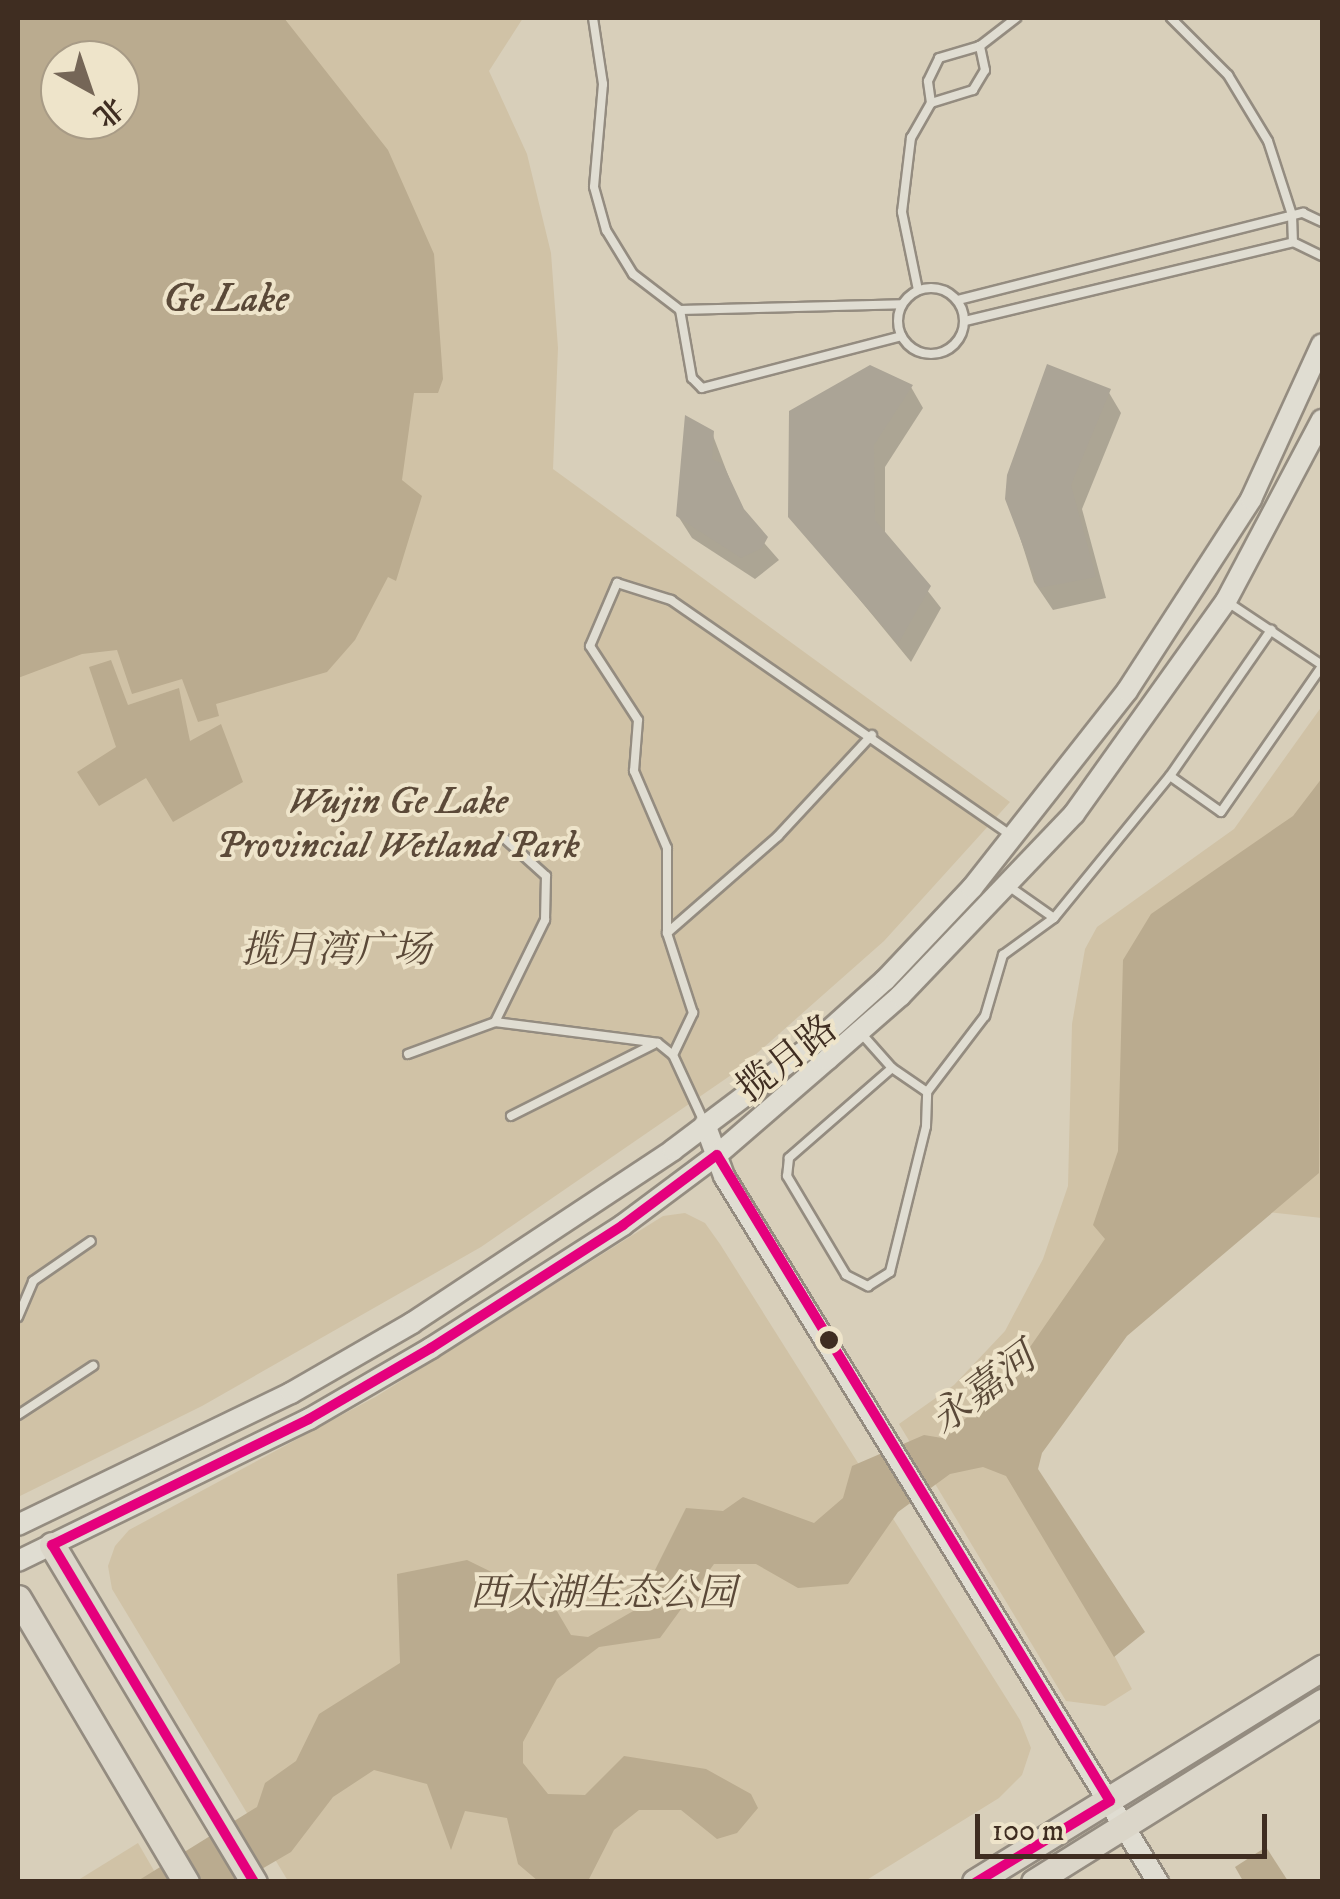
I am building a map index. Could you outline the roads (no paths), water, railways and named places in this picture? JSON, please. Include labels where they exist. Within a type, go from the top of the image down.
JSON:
[{"type":"main road","points":[[52,1545],[254,1882]]},
{"type":"main road","points":[[18,1598],[186,1882]]},
{"type":"main road","points":[[975,1882],[1322,1668]]},
{"type":"main road","points":[[1034,1882],[1322,1702]]},
{"type":"street","name":"揽月路","points":[[18,1528],[256,1411],[412,1323],[705,1124],[886,980],[1014,838],[1201,582],[1252,499],[1322,344]]},
{"type":"street","name":"揽月路","points":[[18,1562],[324,1410],[608,1234],[717,1156],[860,1031],[1074,814],[1226,600],[1322,420]]},
{"type":"street","points":[[705,1124],[717,1156],[1158,1882]]},
{"type":"street","points":[[18,1528],[52,1545]]},
{"type":"lane","points":[[593,18],[602,84],[594,187],[606,230],[633,274],[680,310],[902,304],[918,290],[940,288],[958,300],[965,321],[958,342],[939,353],[917,351],[901,336],[902,304]]},
{"type":"lane","points":[[918,290],[902,212],[911,138],[931,103],[928,81],[939,58],[980,46],[1016,18]]},
{"type":"lane","points":[[1170,18],[1238,92],[1268,141],[1292,215],[1294,242]]},
{"type":"lane","points":[[931,103],[974,90],[985,70],[980,46]]},
{"type":"lane","points":[[958,300],[1303,212],[1322,222]]},
{"type":"lane","points":[[965,321],[1294,242],[1322,256]]},
{"type":"lane","points":[[680,310],[692,378],[702,388],[901,336]]},
{"type":"lane","points":[[673,1054],[693,1013],[667,933],[667,848],[634,771],[638,720],[590,646],[618,583],[671,600],[872,735],[1014,838]]},
{"type":"lane","points":[[1170,776],[1221,812],[1322,665],[1226,600]]},
{"type":"lane","points":[[892,1068],[790,1158],[787,1176],[854,1282],[868,1286],[890,1272],[926,1126],[928,1092],[985,1016],[1003,955],[1054,918],[1170,776],[1271,630]]},
{"type":"lane","points":[[667,933],[778,836],[872,735]]},
{"type":"lane","points":[[495,1022],[546,920],[546,876],[504,838]]},
{"type":"lane","points":[[1008,885],[1054,918]]},
{"type":"lane","points":[[408,1054],[495,1022],[658,1042],[673,1054],[705,1124]]},
{"type":"lane","points":[[860,1031],[892,1068],[928,1092]]},
{"type":"lane","points":[[511,1116],[658,1042]]},
{"type":"lane","points":[[18,1313],[34,1280],[91,1241]]},
{"type":"lane","points":[[18,1414],[93,1366]]},
{"type":"water","name":"Ge Lake","points":[[18,18],[284,18],[388,150],[434,254],[443,379],[438,393],[414,393],[402,480],[422,496],[396,581],[388,577],[355,640],[327,672],[216,704],[219,716],[198,722],[182,679],[132,694],[117,650],[82,654],[18,678]]},
{"type":"water","points":[[111,660],[128,705],[179,688],[190,741],[221,724],[243,782],[173,822],[146,778],[99,806],[77,772],[116,747],[89,667]]},
{"type":"water","points":[[1322,778],[1319,1173],[1127,1336],[1042,1453],[1038,1469],[1145,1632],[1114,1657],[1006,1476],[983,1467],[950,1474],[898,1512],[848,1584],[798,1588],[756,1564],[714,1564],[660,1638],[599,1647],[557,1679],[523,1742],[523,1763],[548,1794],[585,1795],[624,1756],[706,1769],[751,1794],[758,1808],[737,1833],[717,1839],[681,1810],[639,1810],[614,1830],[588,1881],[538,1881],[518,1864],[507,1818],[465,1811],[451,1850],[427,1784],[374,1770],[333,1797],[291,1852],[241,1881],[136,1882],[257,1807],[265,1783],[296,1761],[319,1714],[400,1663],[397,1574],[467,1560],[551,1601],[571,1635],[588,1637],[635,1610],[686,1508],[723,1511],[743,1497],[814,1523],[843,1498],[852,1466],[924,1435],[942,1438],[1001,1389],[1105,1239],[1093,1225],[1118,1151],[1123,960],[1151,914],[1293,816]]},
{"type":"water","points":[[1266,1847],[1288,1881],[1243,1881],[1235,1867]]},
{"type":"park label","name":"Wujin Ge Lake Provincial Wetland Park","points":[[398,824]]},
{"type":"park label","name":"揽月湾广场","points":[[336,952]]},
{"type":"park label","name":"西太湖生态公园","points":[[603,1595]]},
{"type":"water label","name":"永嘉河","points":[[984,1390]]}]
